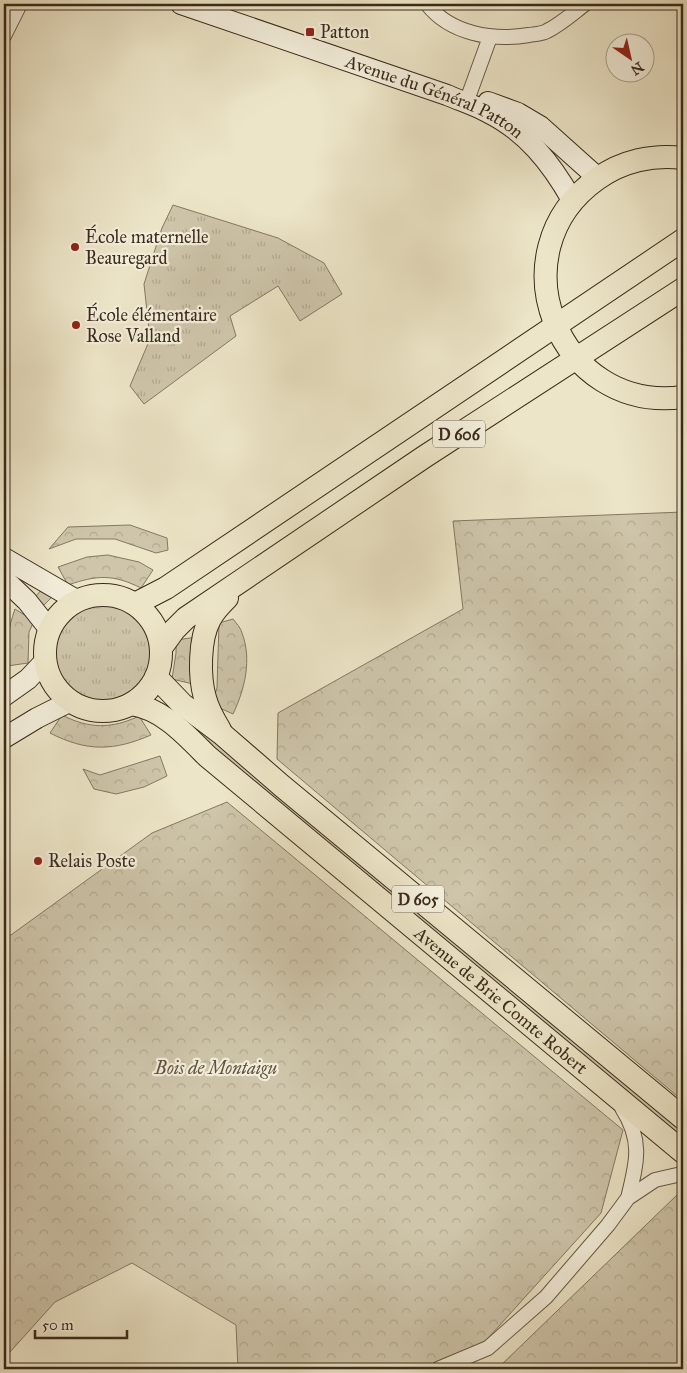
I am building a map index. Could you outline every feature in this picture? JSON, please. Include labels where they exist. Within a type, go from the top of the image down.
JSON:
[{"type":"main road","name":"Avenue du Général Patton","points":[[181,4],[468,99],[518,113],[540,126],[598,178]]},
{"type":"main road","name":"Avenue du Général Patton","points":[[200,4],[468,99],[519,132],[539,151],[555,172],[572,200]]},
{"type":"main road","points":[[683,158],[659,156],[644,158],[615,168],[598,178],[572,200],[554,233],[546,262],[546,293],[549,308],[560,336],[578,361],[589,371],[615,387],[644,397],[659,399],[683,397]]},
{"type":"main road","name":"D 606","points":[[135,604],[166,588],[683,240]]},
{"type":"main road","name":"D 606","points":[[161,648],[174,630],[186,618],[432,451],[683,289]]},
{"type":"main road","points":[[4,558],[78,601]]},
{"type":"main road","points":[[4,579],[27,601],[50,630]]},
{"type":"main road","points":[[222,734],[210,712],[203,687],[201,674],[203,643],[210,619],[238,583]]},
{"type":"main road","points":[[94,596],[113,596],[135,604],[146,614],[157,631],[161,648],[160,665],[156,677],[145,693],[131,704],[116,710],[100,711],[85,708],[71,701],[58,690],[50,676],[46,660],[46,644],[50,630],[61,613],[78,601],[94,596]]},
{"type":"main road","points":[[4,696],[28,680],[46,660]]},
{"type":"main road","name":"Avenue de Brie Comte Robert","points":[[156,677],[182,704],[222,734],[282,786],[683,1118]]},
{"type":"main road","points":[[4,738],[36,718],[71,701]]},
{"type":"main road","name":"Avenue de Brie Comte Robert","points":[[131,704],[155,711],[168,720],[207,756],[683,1152]]},
{"type":"street","points":[[4,36],[20,4]]},
{"type":"street","points":[[427,4],[434,13],[448,23],[490,37],[507,38],[546,32],[585,4]]},
{"type":"street","points":[[468,99],[490,37]]},
{"type":"street","points":[[612,1093],[632,1123],[636,1146],[636,1167],[628,1198]]},
{"type":"street","points":[[438,1369],[488,1348],[546,1297],[628,1198],[655,1180],[677,1175],[683,1176]]},
{"type":"green space","points":[[173,205],[278,238],[324,263],[342,294],[300,321],[278,286],[230,316],[236,336],[144,404],[130,386],[150,339],[144,284],[162,228]]},
{"type":"green space","points":[[683,512],[683,1101],[277,759],[278,713],[463,609],[453,521]]},
{"type":"green space","points":[[130,525],[167,538],[168,550],[156,553],[115,539],[76,539],[49,549],[68,527]]},
{"type":"green space","points":[[108,555],[139,562],[153,570],[141,588],[113,578],[88,579],[68,585],[58,567],[87,557]]},
{"type":"green space","points":[[45,586],[55,594],[43,606],[34,598]]},
{"type":"green space","points":[[102,603],[121,607],[137,617],[147,633],[151,652],[147,671],[137,687],[121,697],[102,701],[83,697],[67,687],[57,671],[53,652],[57,633],[67,617],[83,607]]},
{"type":"green space","points":[[15,609],[34,621],[29,632],[28,663],[7,666],[6,651]]},
{"type":"green space","points":[[233,619],[241,631],[245,643],[247,663],[244,684],[233,714],[211,704],[217,688],[219,623]]},
{"type":"green space","points":[[197,637],[193,684],[172,679],[176,640]]},
{"type":"green space","points":[[180,709],[683,1124],[683,1141],[173,718]]},
{"type":"green space","points":[[62,715],[82,723],[100,726],[119,723],[139,716],[151,735],[113,746],[100,747],[76,744],[50,733]]},
{"type":"green space","points":[[160,756],[167,776],[144,787],[116,794],[94,789],[83,769],[100,775]]},
{"type":"green space","name":"Bois de Montaigu","points":[[227,802],[623,1130],[601,1213],[471,1357],[433,1369],[238,1369],[236,1325],[132,1263],[55,1302],[10,1352],[4,1349],[4,940],[152,833]]},
{"type":"green space","points":[[678,1194],[683,1199],[683,1369],[497,1369]]},
{"type":"place","name":"Patton","points":[[310,32]]},
{"type":"place","name":"École maternelle Beauregard","points":[[75,247]]},
{"type":"place","name":"École élémentaire Rose Valland","points":[[76,325]]},
{"type":"place","name":"Relais Poste","points":[[38,861]]}]
